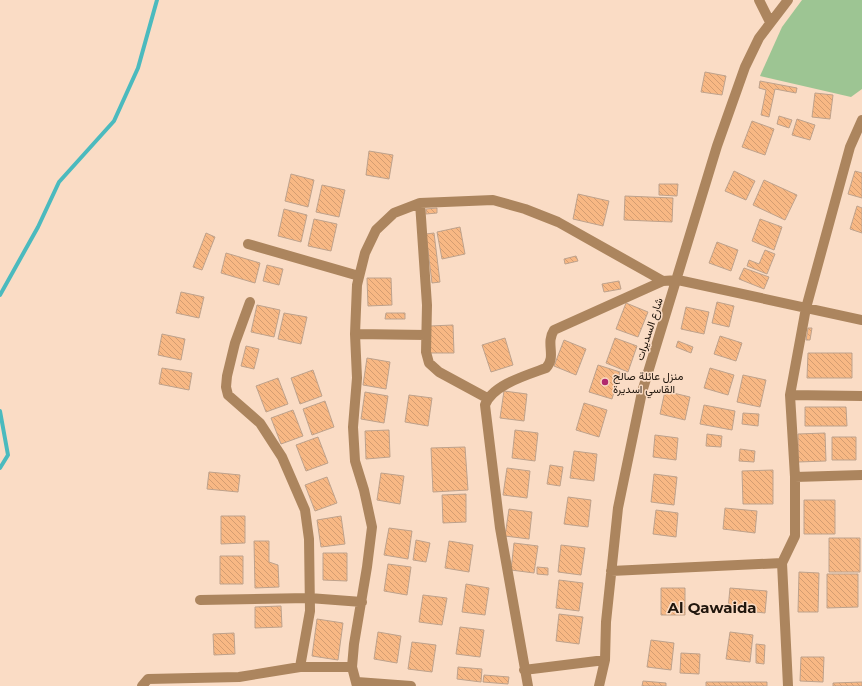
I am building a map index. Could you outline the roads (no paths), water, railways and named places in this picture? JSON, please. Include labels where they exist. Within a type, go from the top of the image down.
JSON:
[{"type":"street","points":[[758,0],[770,22]]},
{"type":"street","name":"شارع السديرات","points":[[600,686],[605,660],[606,622],[618,508],[635,421],[652,356],[678,280],[715,154],[745,67],[758,38],[788,0]]},
{"type":"street","points":[[788,686],[782,563],[795,536],[795,477],[790,396],[806,308],[850,147],[862,120]]},
{"type":"street","points":[[411,686],[357,684],[352,667],[354,644],[362,602],[372,527],[364,490],[355,461],[352,426],[357,378],[355,334],[357,285],[365,253],[376,230],[394,213],[420,204],[493,200],[525,209],[558,222],[663,281]]},
{"type":"street","points":[[420,204],[427,298],[426,352],[429,363],[439,372],[487,398]]},
{"type":"street","points":[[248,244],[359,276]]},
{"type":"street","points":[[528,686],[500,528],[485,405],[487,398],[494,391],[546,368],[550,364],[552,357],[550,336],[554,330],[663,281],[678,280],[862,320]]},
{"type":"street","points":[[250,302],[235,343],[227,376],[226,387],[228,395],[260,423],[279,451],[305,510],[309,539],[310,611],[300,668]]},
{"type":"street","points":[[355,334],[426,335]]},
{"type":"street","points":[[790,396],[862,396]]},
{"type":"street","points":[[795,477],[862,475]]},
{"type":"street","points":[[611,571],[782,563]]},
{"type":"street","points":[[200,600],[309,598],[362,602]]},
{"type":"street","points":[[524,670],[605,660]]},
{"type":"street","points":[[142,686],[148,679],[239,677],[300,668],[352,667]]},
{"type":"waterway","points":[[0,295],[38,227],[59,182],[114,121],[138,68],[157,0]]},
{"type":"waterway","points":[[0,411],[8,455],[0,468]]},
{"type":"place","name":"منزل عائلة صالح القاسي اسديرة","points":[[605,382]]},
{"type":"district","name":"Al Qawaida","points":[[712,608]]}]
